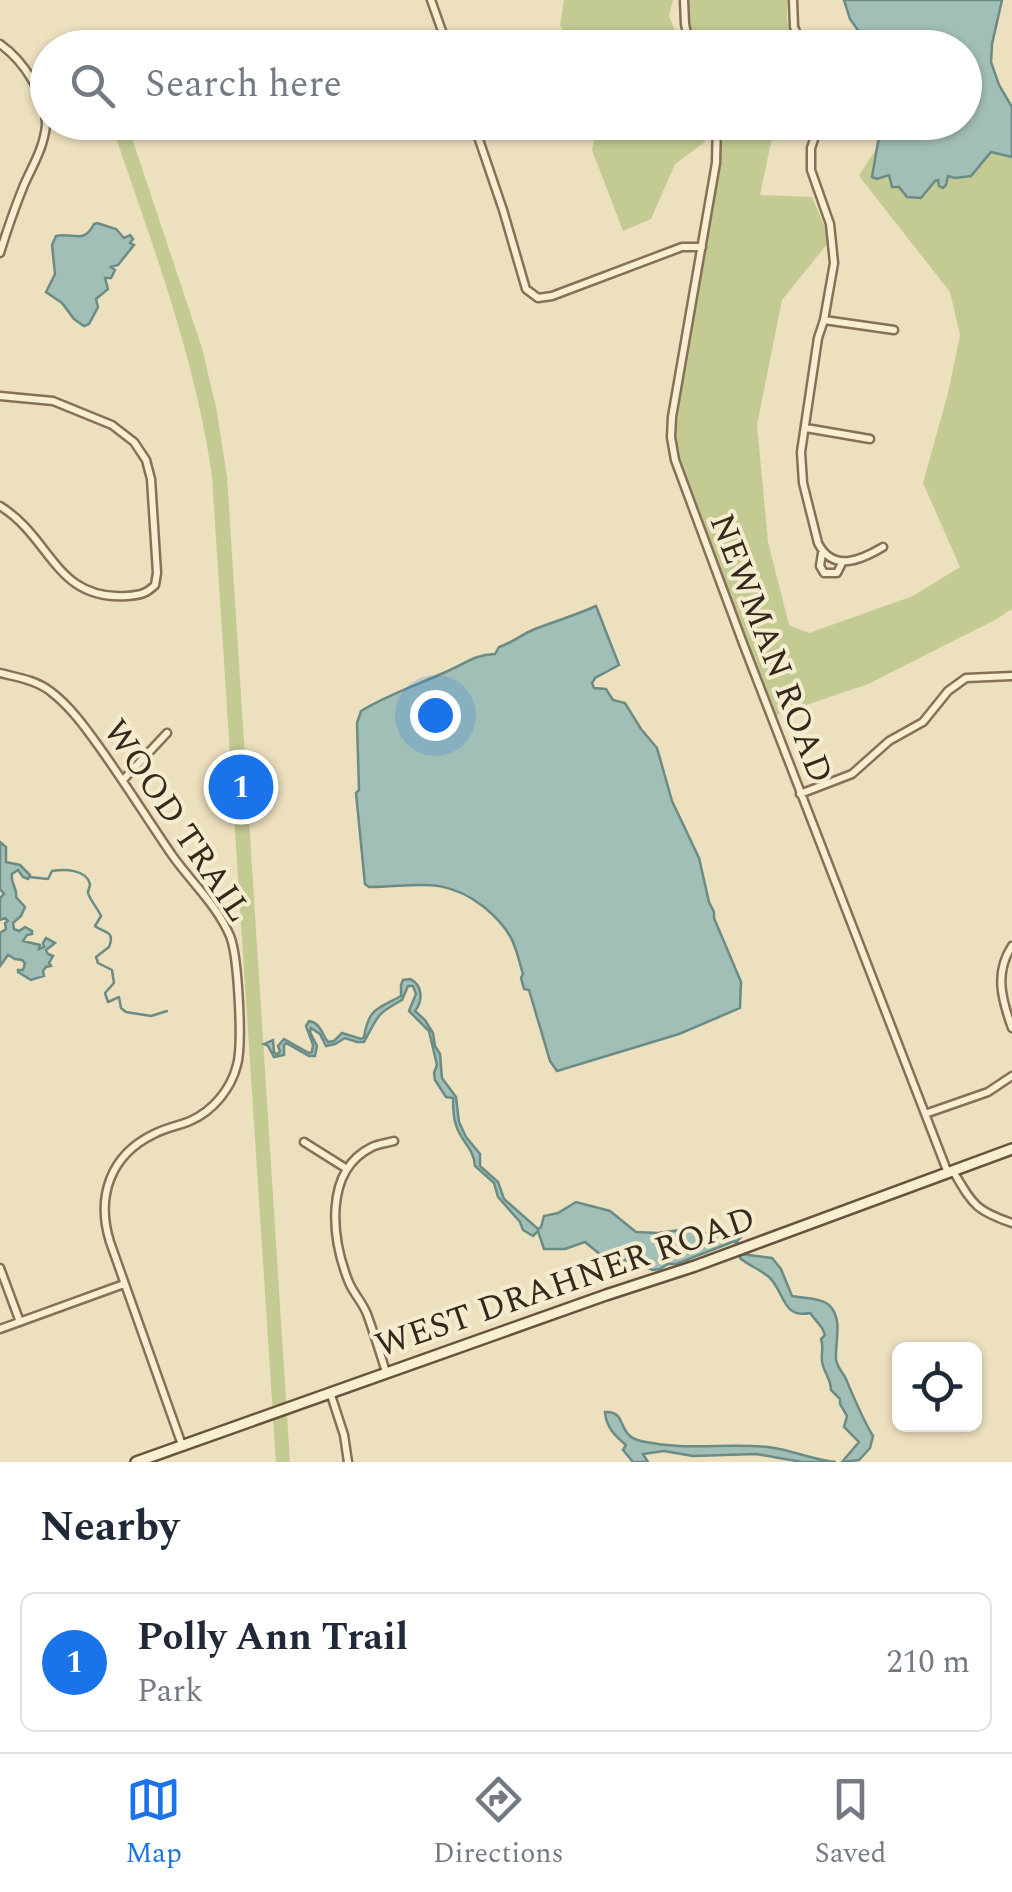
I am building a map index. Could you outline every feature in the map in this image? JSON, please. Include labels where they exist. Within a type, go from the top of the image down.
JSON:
[{"type":"street","points":[[431,0],[442,30]]},
{"type":"street","points":[[684,0],[686,30]]},
{"type":"street","points":[[793,0],[795,30]]},
{"type":"street","points":[[3,46],[30,79]]},
{"type":"street","points":[[0,252],[43,140]]},
{"type":"street","points":[[480,140],[521,279],[532,296],[552,296],[682,246],[702,247]]},
{"type":"street","name":"NEWMAN ROAD","points":[[717,140],[716,163],[672,417],[675,460],[800,794],[950,1172],[974,1204],[1012,1223]]},
{"type":"street","points":[[814,140],[810,170],[827,210],[834,251],[801,452],[803,483],[822,552],[820,566],[824,573],[837,573],[842,563]]},
{"type":"street","points":[[824,320],[894,330]]},
{"type":"street","points":[[0,396],[53,400],[112,425],[134,442],[152,479],[158,573],[155,585],[147,593],[129,596],[106,596],[84,590],[69,580],[31,532],[0,506]]},
{"type":"street","points":[[806,428],[870,439]]},
{"type":"street","points":[[822,552],[842,563],[858,560],[883,547]]},
{"type":"street","name":"WOOD TRAIL","points":[[0,673],[37,683],[82,723],[230,935],[240,1035],[238,1063],[229,1085],[200,1116],[148,1136],[122,1157],[107,1186],[103,1216],[182,1446]]},
{"type":"street","points":[[800,794],[852,774],[889,741],[924,722],[948,691],[966,678],[1012,676]]},
{"type":"street","points":[[123,780],[168,733]]},
{"type":"street","points":[[1012,946],[1000,981],[1012,1028]]},
{"type":"street","points":[[925,1114],[988,1092],[1012,1076]]},
{"type":"street","points":[[386,1372],[367,1314],[348,1280],[335,1226],[335,1204],[347,1169],[370,1148],[394,1140]]},
{"type":"street","points":[[304,1142],[347,1169]]},
{"type":"street","name":"WEST DRAHNER ROAD","points":[[136,1462],[1012,1150]]},
{"type":"street","points":[[0,1268],[20,1322]]},
{"type":"street","points":[[0,1329],[124,1284]]},
{"type":"street","points":[[330,1392],[348,1462]]},
{"type":"green space","points":[[564,0],[673,0],[669,16],[674,30],[563,30],[560,25]]},
{"type":"green space","points":[[687,0],[787,0],[789,30],[689,30]]},
{"type":"green space","points":[[844,0],[1002,0],[992,56],[996,81],[1012,107],[1012,609],[868,684],[774,716],[677,456],[675,432],[722,140],[771,140],[760,195],[812,197],[828,243],[782,300],[757,425],[768,542],[789,625],[809,633],[913,596],[960,567],[923,483],[960,335],[950,292],[859,176],[880,140],[982,140],[982,30],[858,30]]},
{"type":"green space","points":[[117,140],[133,140],[202,348],[227,476],[290,1462],[276,1462],[212,477],[195,386]]},
{"type":"green space","points":[[594,140],[705,142],[675,164],[651,219],[623,231],[592,150]]},
{"type":"water","points":[[844,0],[1002,0],[991,62],[1012,107],[1012,157],[991,152],[971,176],[948,176],[943,188],[935,181],[921,198],[907,197],[899,187],[892,187],[889,175],[872,177],[879,140],[982,140],[982,30],[858,30]]},
{"type":"water","points":[[97,223],[116,229],[124,238],[130,235],[134,245],[118,265],[111,267],[115,270],[111,278],[105,278],[108,289],[96,299],[98,307],[84,326],[46,292],[55,274],[52,245],[56,236],[82,236]]},
{"type":"water","points":[[596,606],[619,665],[592,683],[594,688],[606,689],[613,700],[625,703],[657,748],[672,801],[699,858],[714,918],[741,982],[740,1008],[679,1034],[557,1071],[550,1061],[529,990],[524,989],[514,945],[495,917],[455,890],[428,885],[365,884],[356,793],[357,723],[361,711],[382,699],[476,657],[495,654],[499,647],[530,631]]},
{"type":"water","points":[[0,842],[6,847],[6,862],[20,865],[30,875],[28,879],[23,877],[18,870],[12,874],[16,897],[25,907],[13,923],[14,929],[25,927],[32,931],[23,941],[40,945],[39,949],[44,947],[46,938],[55,943],[46,950],[53,956],[51,966],[43,971],[44,976],[31,980],[18,972],[23,970],[22,960],[8,955],[0,966],[0,933],[8,921],[0,920],[0,898],[4,894],[0,889]]},
{"type":"water","points":[[410,979],[420,994],[415,1011],[433,1033],[442,1078],[456,1097],[459,1122],[480,1154],[480,1166],[498,1182],[504,1199],[538,1229],[544,1216],[576,1202],[610,1211],[636,1232],[687,1229],[739,1234],[737,1241],[742,1254],[772,1258],[792,1296],[830,1306],[837,1324],[837,1362],[873,1436],[870,1448],[859,1460],[842,1462],[859,1442],[844,1427],[847,1416],[831,1390],[822,1361],[822,1328],[810,1313],[801,1314],[789,1308],[769,1277],[740,1258],[735,1241],[653,1270],[625,1260],[607,1260],[585,1242],[565,1249],[544,1249],[538,1231],[533,1236],[523,1230],[498,1197],[494,1183],[475,1166],[456,1125],[453,1098],[446,1097],[435,1080],[437,1065],[429,1031],[409,1011],[416,994],[413,986],[408,986],[402,1000],[378,1016],[364,1042],[345,1038],[326,1046],[320,1034],[311,1028],[317,1046],[315,1056],[286,1043],[284,1055],[274,1057],[264,1044],[273,1040],[277,1055],[284,1039],[312,1052],[306,1026],[309,1021],[319,1027],[328,1042],[342,1033],[361,1039],[372,1014],[401,996],[403,980]]},
{"type":"water","points":[[605,1412],[615,1414],[630,1436],[643,1442],[768,1447],[836,1462],[802,1462],[756,1454],[693,1456],[664,1451],[643,1454],[648,1462],[633,1462],[623,1450],[626,1445],[609,1427]]},
{"type":"waterway","points":[[29,877],[48,879],[52,871],[62,870],[84,875],[90,884],[89,896],[101,916],[95,926],[111,938],[109,947],[96,957],[98,963],[112,970],[114,983],[105,993],[108,1002],[119,997],[126,1012],[151,1016],[167,1011]]},
{"type":"place","name":"Polly Ann Trail","points":[[241,787]]}]
